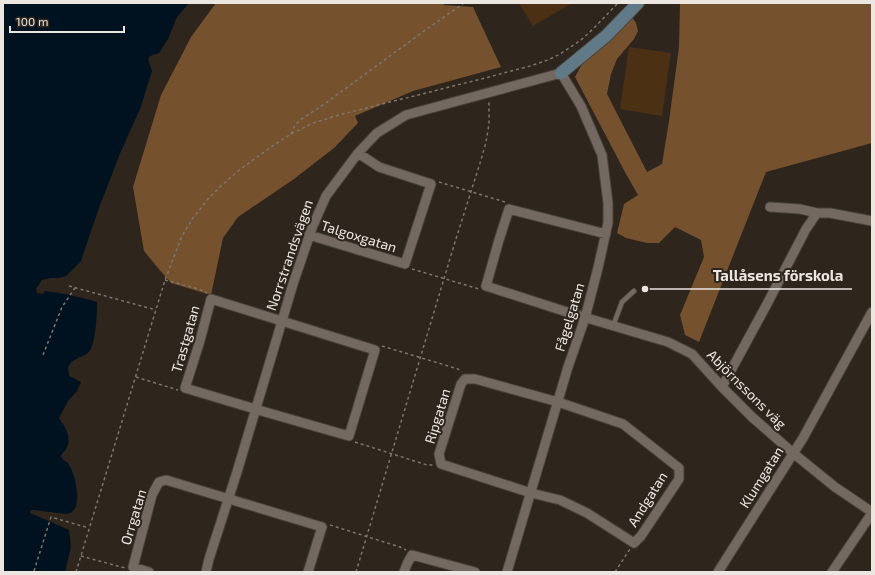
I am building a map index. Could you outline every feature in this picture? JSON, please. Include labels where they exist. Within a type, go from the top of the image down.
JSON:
[{"type":"street","name":"Norrstrandsvägen","points":[[206,572],[309,235],[326,196],[358,153],[377,133],[406,115],[561,73],[606,36],[638,3]]},
{"type":"street","name":"Fågelgatan","points":[[507,572],[568,367],[585,318],[608,223],[608,202],[602,155],[580,106],[561,73]]},
{"type":"street","points":[[358,153],[379,167],[431,184]]},
{"type":"street","name":"Talgoxgatan","points":[[309,235],[406,264],[431,184]]},
{"type":"street","points":[[770,207],[800,209],[817,213],[830,212],[872,221]]},
{"type":"street","points":[[486,286],[509,209],[606,234]]},
{"type":"street","points":[[722,387],[806,229],[817,213]]},
{"type":"street","name":"Abjörnssons väg","points":[[486,286],[585,318],[668,342],[692,354],[722,387],[793,453],[835,487],[872,512]]},
{"type":"street","name":"Trastgatan","points":[[349,436],[185,388],[211,299],[375,350]]},
{"type":"street","name":"Klumgatan","points":[[718,572],[793,453],[872,312]]},
{"type":"street","points":[[349,436],[375,350]]},
{"type":"street","name":"Ripgatan","points":[[531,493],[441,464],[440,454],[461,384],[465,379],[475,379],[558,402]]},
{"type":"street","name":"Andgatan","points":[[531,493],[560,500],[587,513],[634,542],[641,536],[678,479],[680,468],[623,424],[558,402]]},
{"type":"street","name":"Orrgatan","points":[[148,572],[133,567],[152,495],[159,482],[166,480],[228,499]]},
{"type":"street","points":[[228,499],[322,527],[308,572]]},
{"type":"street","points":[[832,572],[872,512]]},
{"type":"street","points":[[404,572],[412,555],[475,572]]},
{"type":"lane","points":[[614,326],[622,302],[634,291]]},
{"type":"path","points":[[291,134],[293,127],[297,122],[323,105],[464,3]]},
{"type":"path","points":[[76,572],[165,280],[182,236],[193,218],[222,184],[271,147],[291,134],[313,124],[339,115],[485,78],[548,60],[581,40],[618,3]]},
{"type":"path","points":[[356,572],[481,160],[489,129],[490,112],[487,93]]},
{"type":"path","points":[[431,184],[436,181],[471,192],[505,203],[509,209]]},
{"type":"path","points":[[406,264],[411,268],[480,289],[486,286]]},
{"type":"path","points":[[165,280],[204,291],[211,299]]},
{"type":"path","points":[[68,286],[156,310]]},
{"type":"path","points":[[43,355],[62,307],[75,288]]},
{"type":"path","points":[[375,350],[384,346],[421,357],[458,369],[463,372],[465,379]]},
{"type":"path","points":[[136,377],[176,390],[185,388]]},
{"type":"path","points":[[349,436],[356,443],[427,465],[441,464]]},
{"type":"path","points":[[34,571],[51,517],[89,528]]},
{"type":"path","points":[[322,527],[330,525],[400,548],[412,555]]},
{"type":"path","points":[[615,572],[634,542]]},
{"type":"path","points":[[81,556],[123,567],[133,567]]},
{"type":"shaded area","points":[[216,3],[443,3],[444,5],[473,7],[501,67],[413,91],[355,116],[358,123],[334,148],[294,179],[238,217],[223,238],[211,295],[171,283],[144,251],[133,187],[161,95],[191,37]]},
{"type":"shaded area","points":[[519,3],[572,3],[533,26]]},
{"type":"shaded area","points":[[680,3],[872,3],[872,143],[766,172],[699,342],[685,335],[680,315],[704,257],[701,240],[675,227],[659,243],[647,243],[626,238],[617,233],[624,204],[638,195],[575,77],[583,62],[632,17],[636,23],[638,31],[634,39],[617,59],[611,74],[607,94],[647,172],[662,164],[679,47]]},
{"type":"shaded area","points":[[629,47],[671,53],[662,116],[620,109]]},
{"type":"water","points":[[3,3],[189,3],[177,17],[168,39],[159,53],[150,56],[148,59],[152,71],[140,109],[121,151],[100,205],[81,261],[66,276],[42,280],[36,289],[37,293],[43,294],[45,291],[52,292],[97,302],[96,328],[91,348],[89,352],[73,361],[68,367],[69,376],[81,382],[77,391],[68,401],[59,418],[68,434],[67,446],[61,456],[72,470],[76,484],[77,500],[75,507],[72,512],[67,514],[34,510],[31,510],[30,513],[69,530],[71,547],[65,572],[3,572]]},
{"type":"place","name":"Tallåsens förskola","points":[[645,289]]}]
